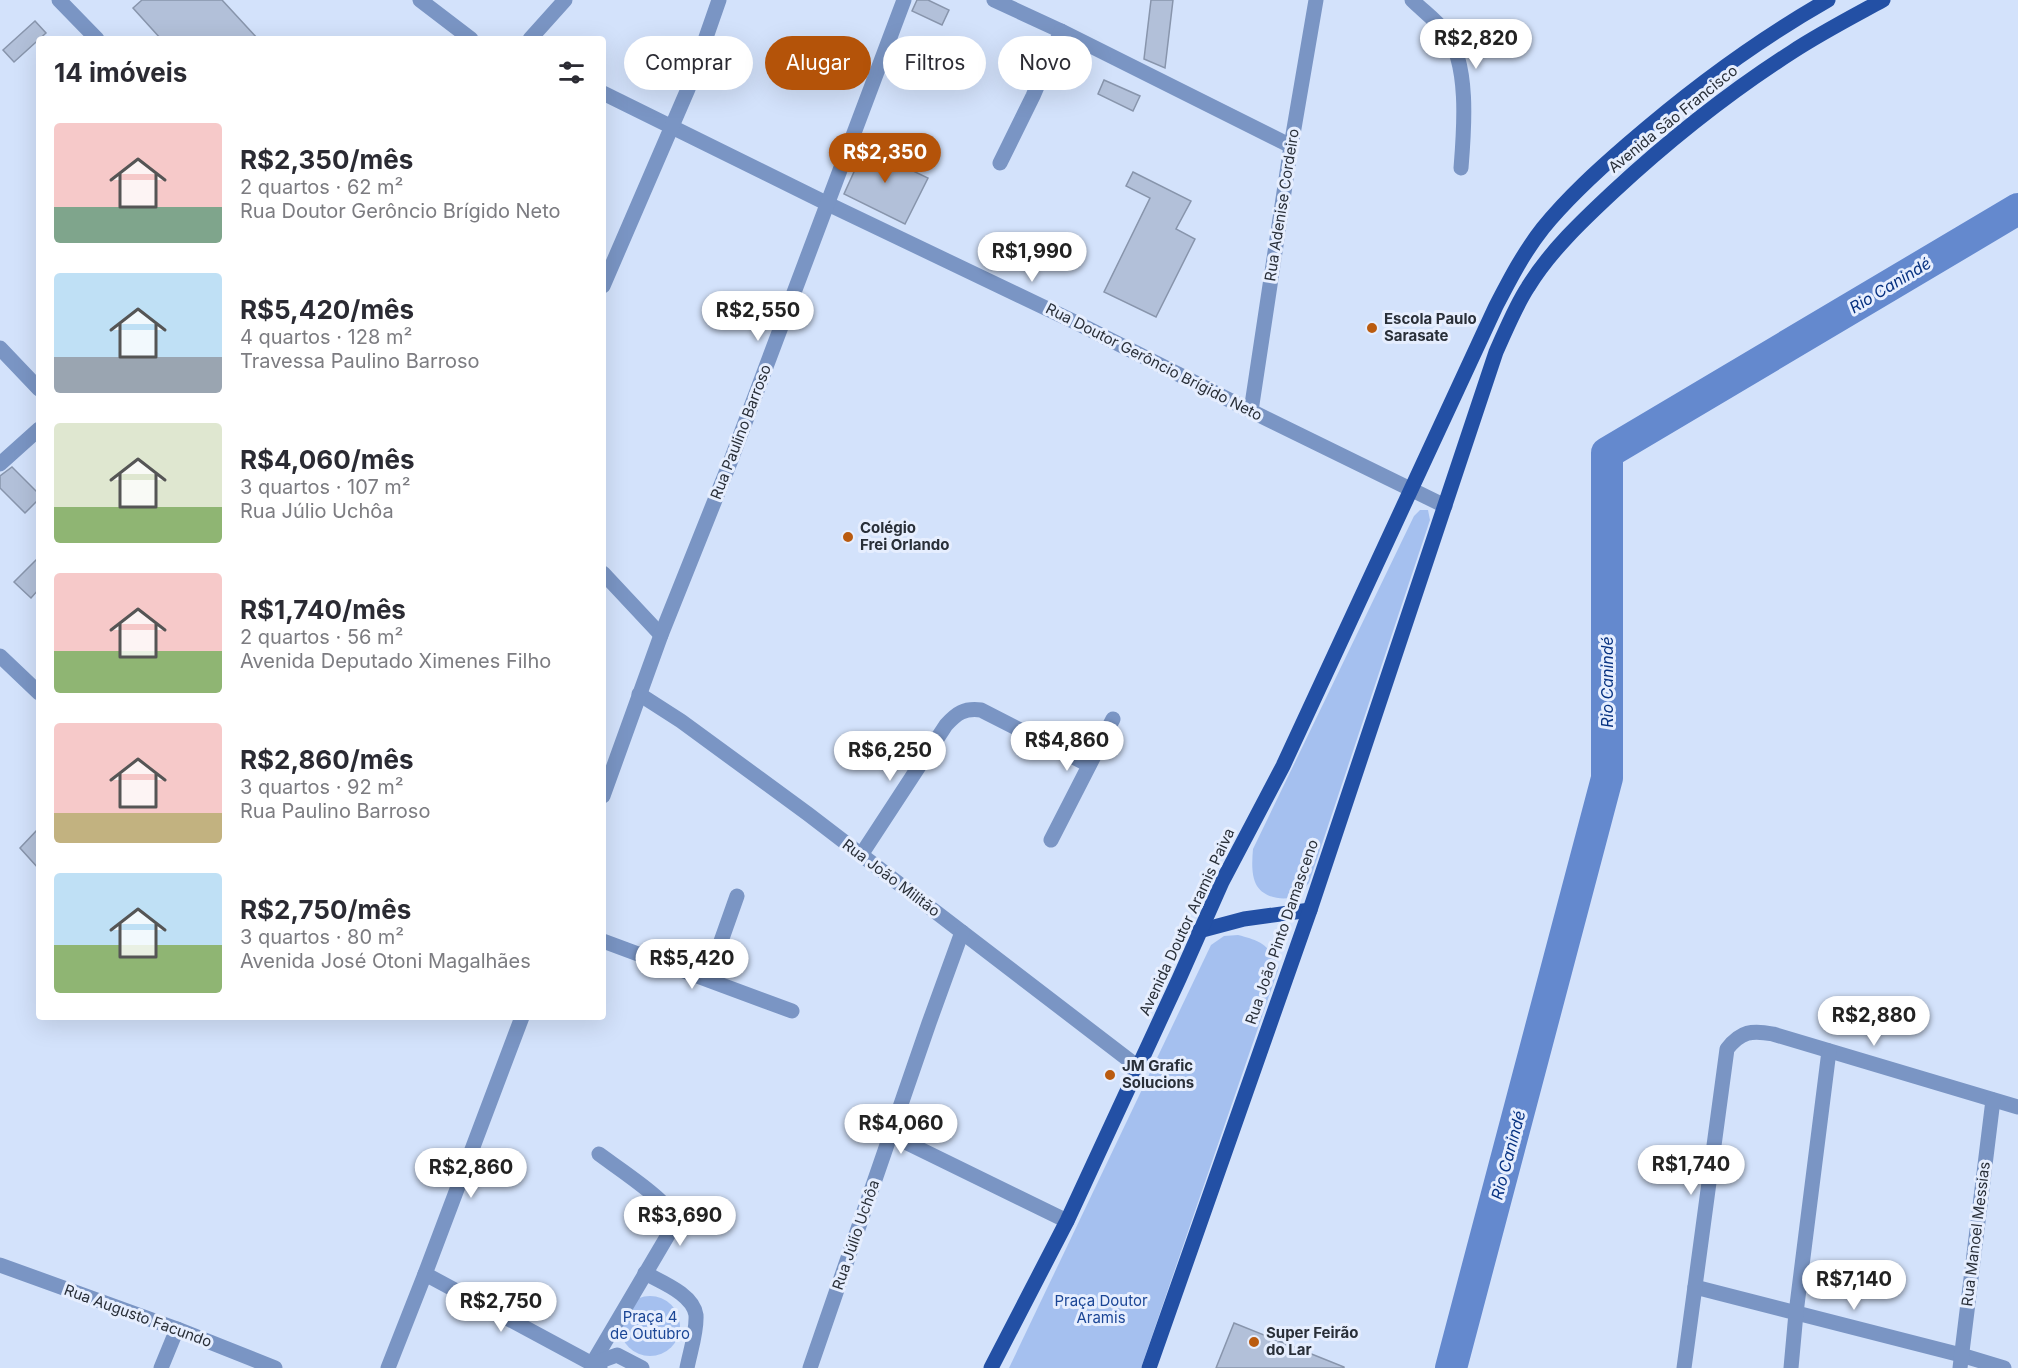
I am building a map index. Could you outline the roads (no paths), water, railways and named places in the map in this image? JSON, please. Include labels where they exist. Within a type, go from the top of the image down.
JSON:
[{"type":"main road","name":"Avenida São Francisco","points":[[1412,489],[1515,268],[1544,227],[1594,174],[1694,88],[1742,54],[1828,0]]},
{"type":"main road","name":"Avenida São Francisco","points":[[1445,506],[1496,352],[1519,303],[1540,269],[1592,212],[1668,144],[1753,78],[1793,51],[1883,0]]},
{"type":"main road","name":"Avenida Doutor Aramis Paiva","points":[[990,1368],[1067,1221],[1222,882],[1282,766],[1412,489]]},
{"type":"main road","name":"Rua João Pinto Damasceno","points":[[1149,1368],[1310,910],[1445,506]]},
{"type":"main road","points":[[1199,931],[1244,919],[1310,910]]},
{"type":"street","points":[[59,0],[94,36]]},
{"type":"street","points":[[420,0],[467,36]]},
{"type":"street","points":[[534,36],[565,0]]},
{"type":"street","points":[[606,279],[672,128],[719,0]]},
{"type":"street","name":"Rua Paulino Barroso","points":[[606,788],[661,635],[735,448],[904,0]]},
{"type":"street","points":[[994,0],[1061,30],[1291,146]]},
{"type":"street","name":"Rua Adenise Cordeiro","points":[[1251,411],[1291,146],[1316,0]]},
{"type":"street","points":[[1412,0],[1446,33],[1457,53],[1465,124],[1461,168]]},
{"type":"street","points":[[999,163],[1033,96],[1061,30]]},
{"type":"street","name":"Rua Doutor Gerôncio Brígido Neto","points":[[606,95],[1079,324],[1445,506]]},
{"type":"street","points":[[0,348],[36,385]]},
{"type":"street","points":[[0,464],[36,432]]},
{"type":"street","points":[[606,576],[661,635]]},
{"type":"street","points":[[0,656],[36,690]]},
{"type":"street","name":"Rua João Militão","points":[[639,694],[690,728],[861,855],[1138,1067]]},
{"type":"street","points":[[861,855],[946,725],[960,711],[981,710],[1089,765]]},
{"type":"street","points":[[1051,840],[1113,719]]},
{"type":"street","points":[[708,978],[737,896]]},
{"type":"street","name":"Rua Júlio Uchôa","points":[[810,1368],[962,932]]},
{"type":"street","points":[[606,942],[792,1011]]},
{"type":"street","points":[[388,1368],[521,1020]]},
{"type":"street","points":[[1684,1368],[1727,1049],[1734,1040],[1754,1031],[1773,1034],[2018,1107]]},
{"type":"street","points":[[1791,1368],[1829,1050]]},
{"type":"street","name":"Rua Manoel Messias","points":[[1961,1361],[1994,1100]]},
{"type":"street","points":[[891,1135],[1067,1221]]},
{"type":"street","points":[[596,1366],[645,1273],[671,1230],[672,1220],[669,1210],[654,1196],[599,1154]]},
{"type":"street","name":"Rua Augusto Facundo","points":[[0,1265],[177,1329],[276,1368]]},
{"type":"street","points":[[645,1273],[681,1294],[691,1304],[696,1315],[687,1368]]},
{"type":"street","points":[[425,1274],[596,1366]]},
{"type":"street","points":[[1695,1287],[1796,1313],[1961,1361],[2004,1368]]},
{"type":"street","points":[[161,1368],[177,1329]]},
{"type":"street","points":[[596,1366],[617,1355],[642,1368]]},
{"type":"waterway","name":"Rio Canindé","points":[[1451,1368],[1607,778],[1607,453],[2018,209]]},
{"type":"place","name":"Escola Paulo Sarasate","points":[[1372,328]]},
{"type":"place","name":"Colégio Frei Orlando","points":[[848,537]]},
{"type":"place","name":"JM Grafic Solucions","points":[[1110,1075]]},
{"type":"place","name":"Super Feirão do Lar","points":[[1254,1342]]},
{"type":"park label","name":"Praça Doutor Aramis","points":[[1101,1310]]},
{"type":"park label","name":"Praça 4 de Outubro","points":[[650,1326]]}]
